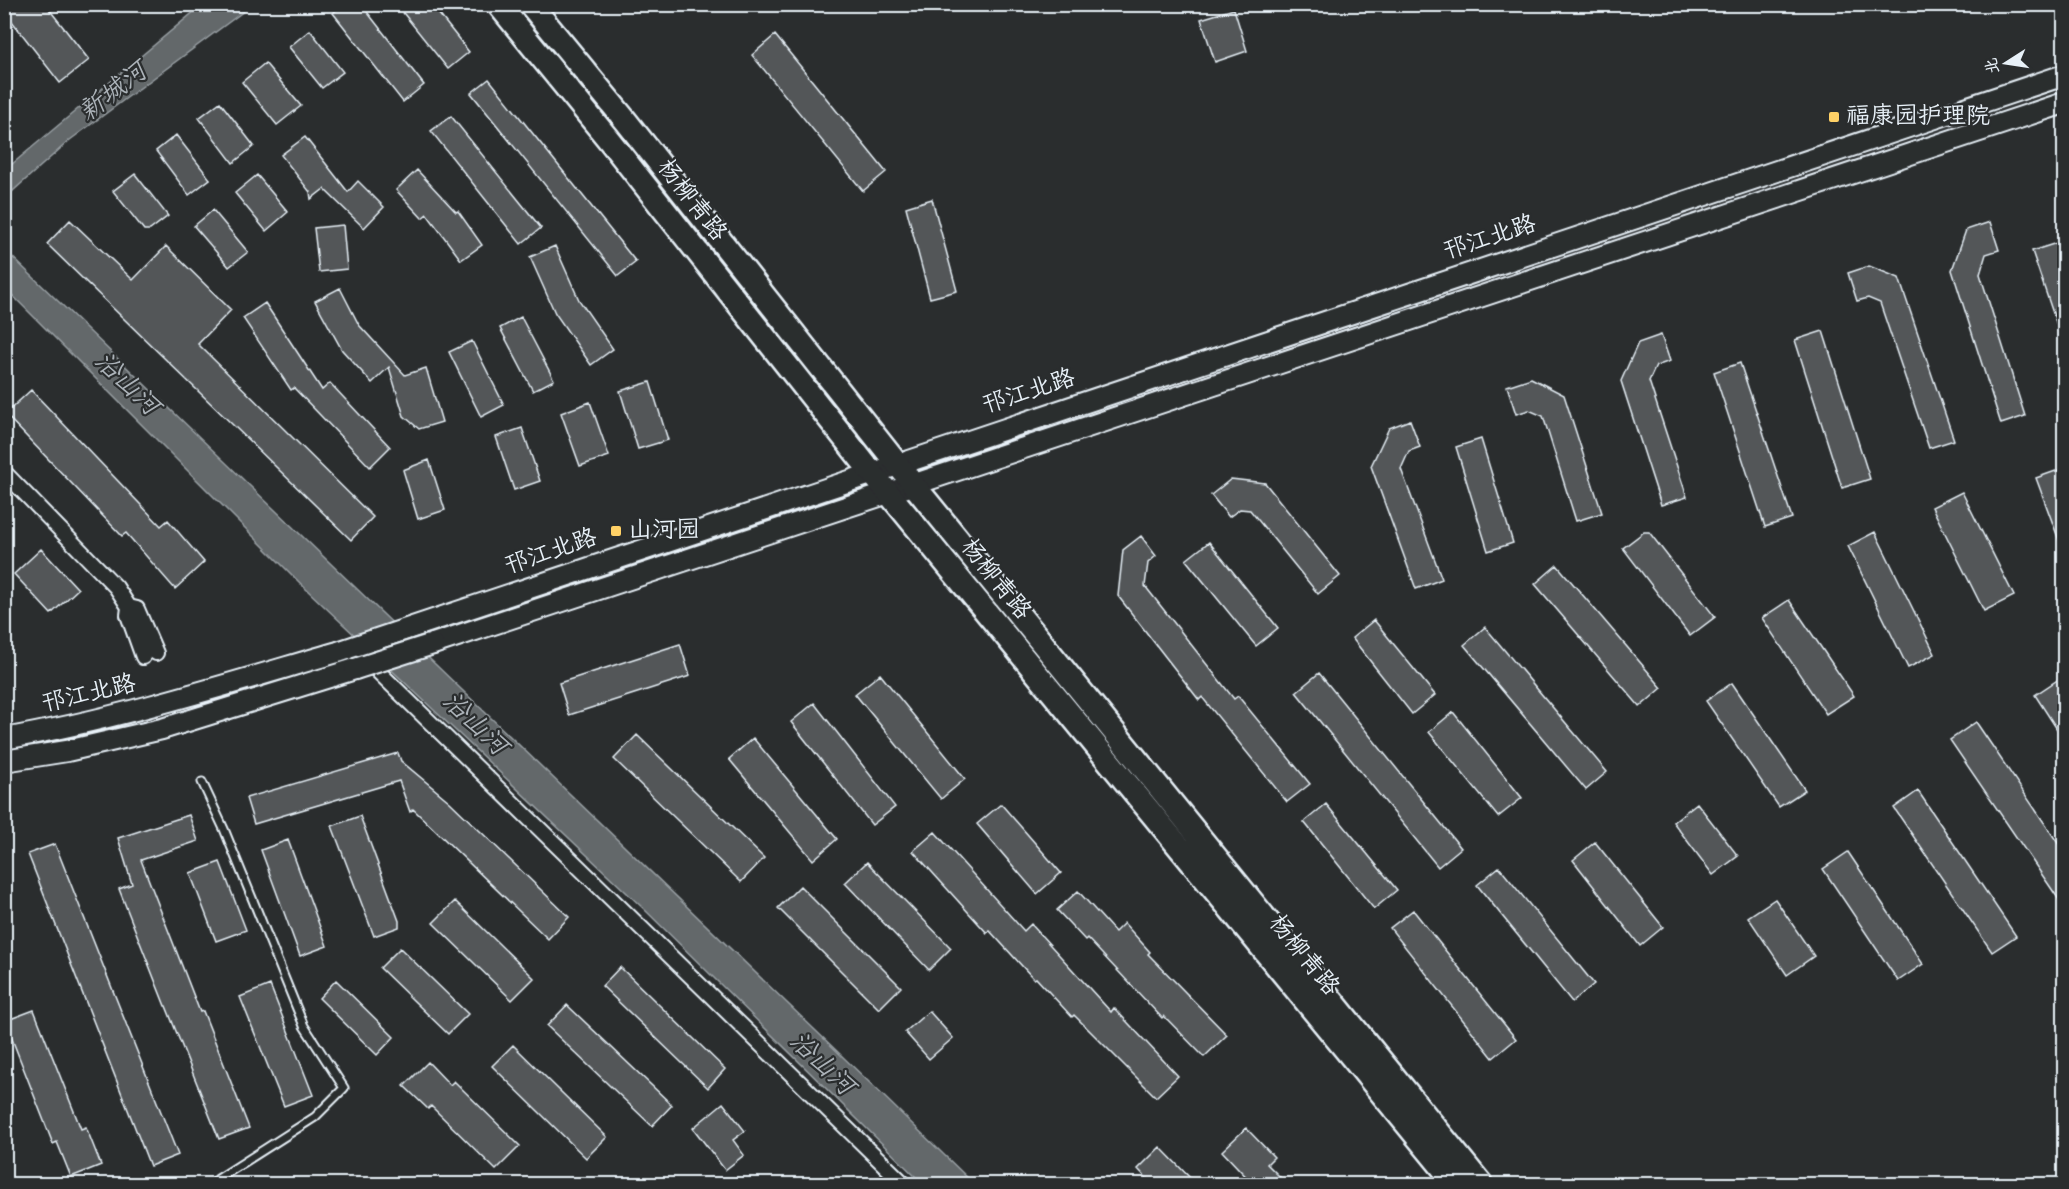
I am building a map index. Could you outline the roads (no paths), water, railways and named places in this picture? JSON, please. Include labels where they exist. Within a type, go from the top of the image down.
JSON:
[{"type":"main road","name":"杨柳青路","points":[[498,4],[609,140],[872,473],[1456,1185]]},
{"type":"main road","name":"杨柳青路","points":[[530,4],[913,484],[1481,1185]]},
{"type":"main road","name":"邗江北路","points":[[4,739],[59,729],[156,705],[346,649],[2064,75]]},
{"type":"main road","name":"邗江北路","points":[[4,761],[67,751],[162,729],[355,669],[2064,103]]},
{"type":"street","points":[[4,472],[109,577],[129,607],[128,615],[150,655]]},
{"type":"street","points":[[346,649],[904,1185]]},
{"type":"lane","points":[[202,782],[224,829],[304,1026],[344,1088],[315,1117],[218,1179],[213,1185]]},
{"type":"water","name":"新城河","points":[[202,5],[252,5],[70,140],[5,198],[5,170]]},
{"type":"water","name":"沿山河","points":[[4,249],[974,1184],[923,1184],[645,910],[306,589],[5,288]]},
{"type":"place","name":"福康园护理院","points":[[1834,117]]},
{"type":"place","name":"山河园","points":[[616,531]]}]
